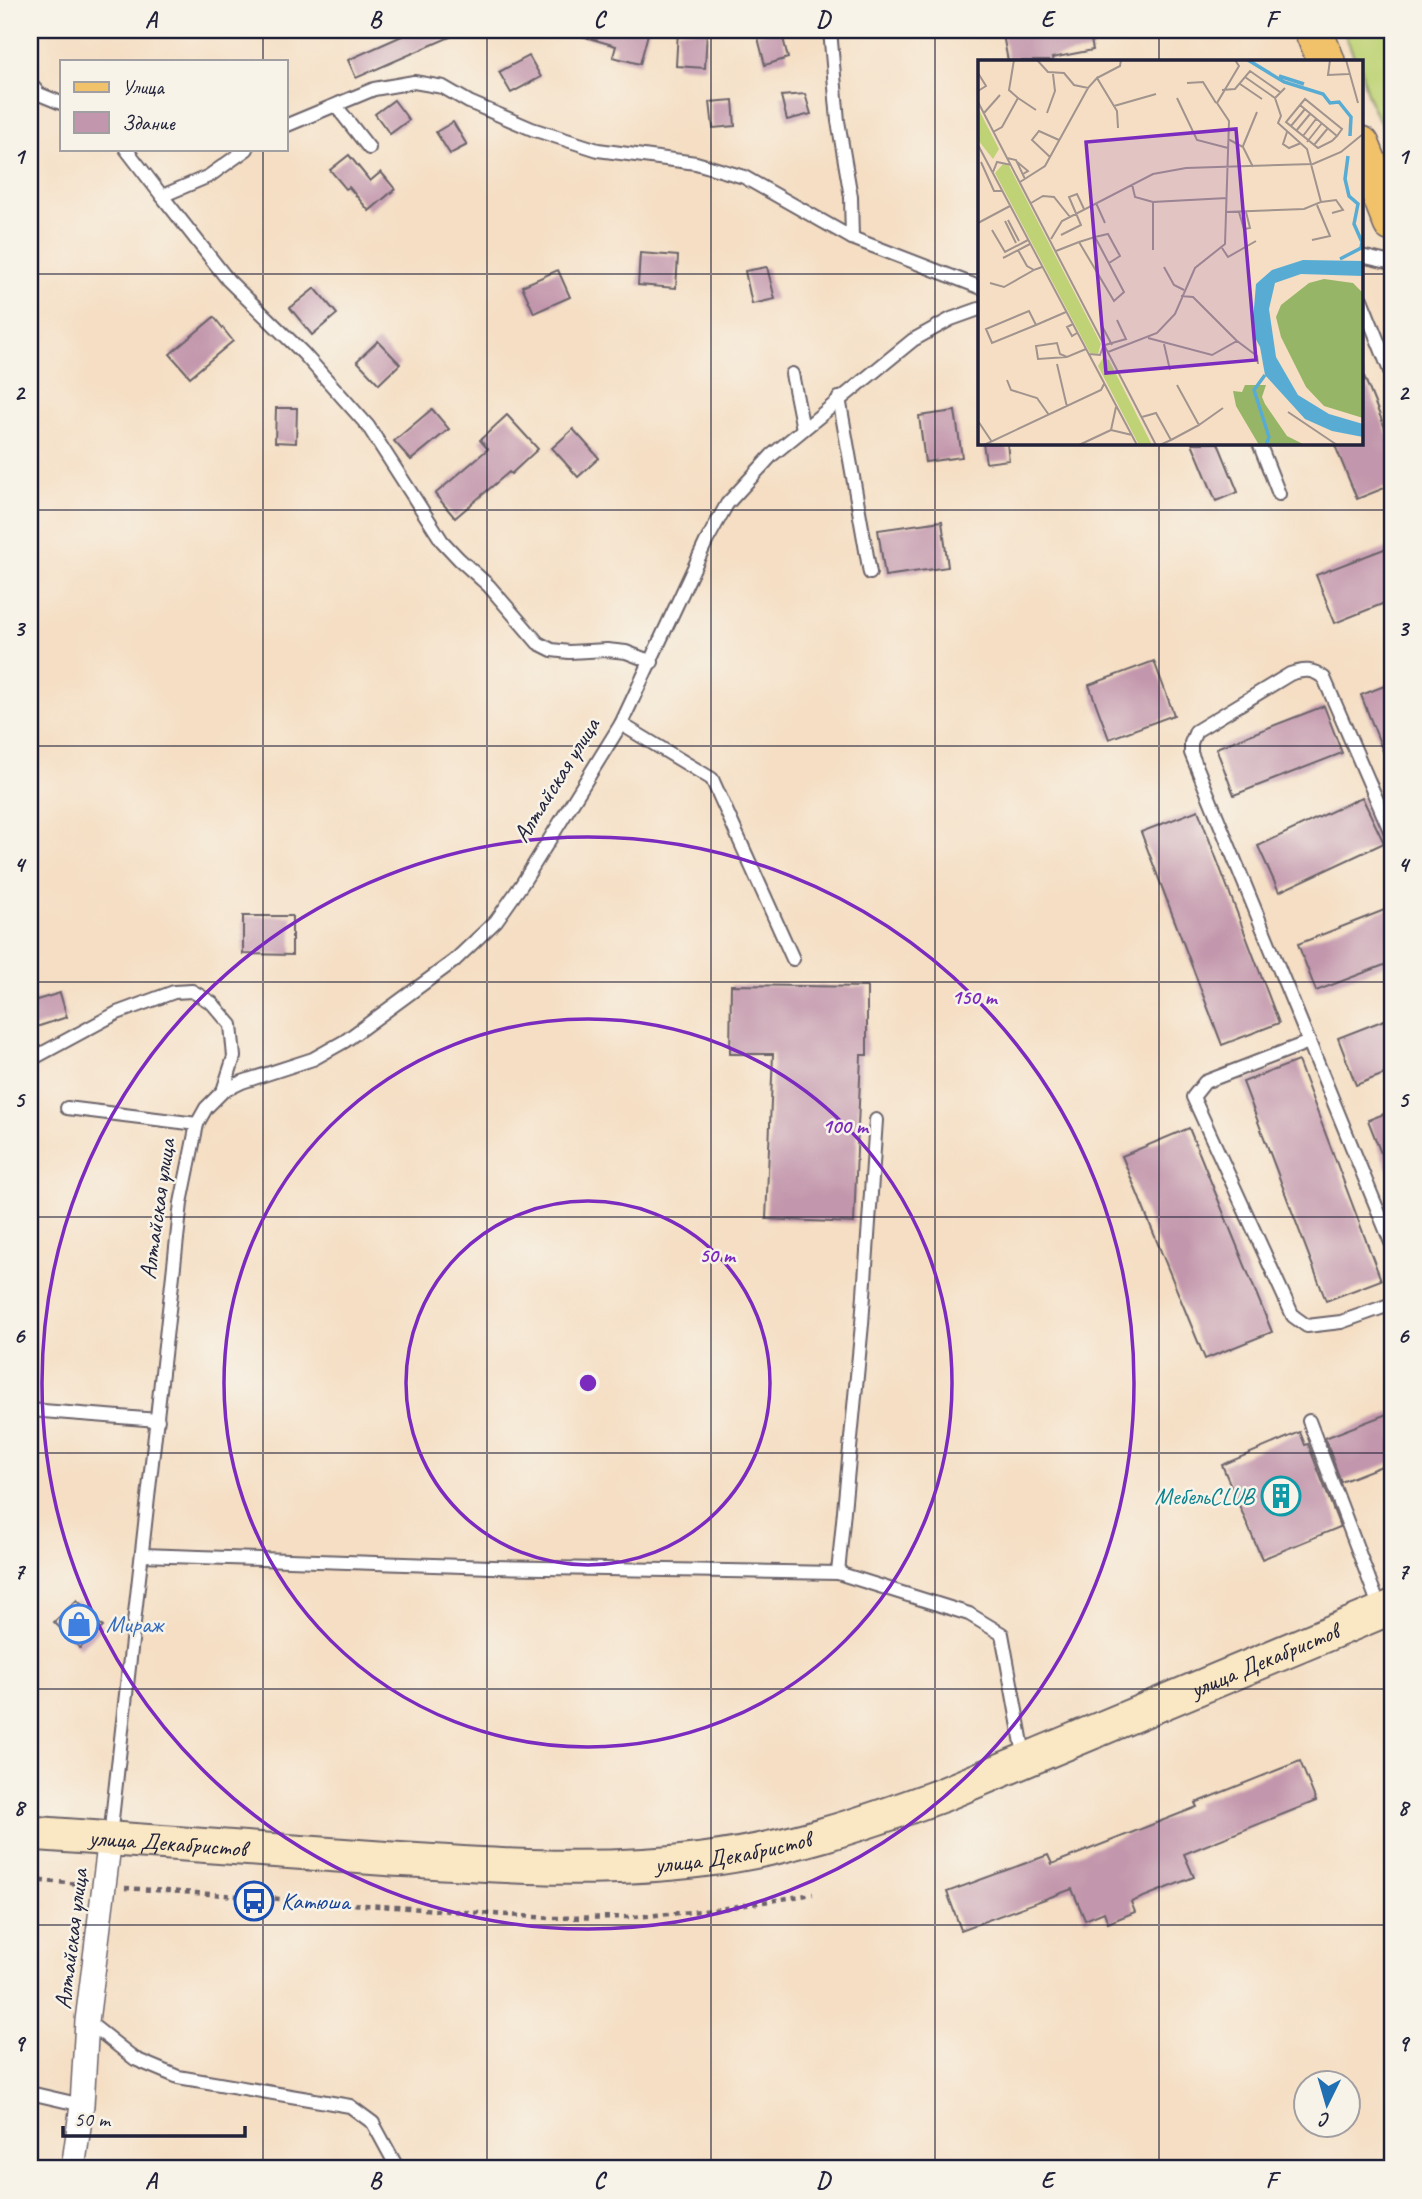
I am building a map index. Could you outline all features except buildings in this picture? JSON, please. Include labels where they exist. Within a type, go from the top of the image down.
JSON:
[{"type":"main road","points":[[1313,30],[1326,60]]},
{"type":"main road","points":[[1362,137],[1370,149],[1392,162]]},
{"type":"main road","points":[[1362,148],[1383,210]]},
{"type":"main road","name":"улица Декабристов","points":[[30,1833],[499,1866],[641,1866],[704,1860],[813,1839],[942,1796],[1387,1609]]},
{"type":"street","name":"Алтайская улица","points":[[74,2169],[82,2105],[87,2021],[110,1838]]},
{"type":"lane","points":[[830,30],[838,121],[851,197],[852,238]]},
{"type":"lane","points":[[287,125],[374,89],[414,82],[443,87],[469,102],[532,130],[598,150],[696,163],[744,177],[852,238],[978,288]]},
{"type":"lane","points":[[30,83],[38,94],[60,103]]},
{"type":"lane","points":[[336,106],[369,148]]},
{"type":"lane","points":[[127,150],[228,280],[303,353],[368,426],[442,541],[489,586],[538,643],[560,651],[626,652],[652,662]]},
{"type":"lane","points":[[162,196],[209,176],[246,150]]},
{"type":"lane","points":[[1362,256],[1392,263]]},
{"type":"lane","points":[[1362,301],[1392,376]]},
{"type":"lane","name":"Алтайская улица","points":[[110,1838],[181,1203],[197,1124],[206,1108],[223,1091],[242,1082],[313,1059],[345,1041],[454,961],[496,921],[522,884],[621,724],[706,542],[727,504],[772,455],[913,340],[951,318],[978,309]]},
{"type":"lane","points":[[792,374],[803,429]]},
{"type":"lane","points":[[839,398],[870,573]]},
{"type":"lane","points":[[1259,444],[1279,494]]},
{"type":"lane","points":[[1392,835],[1324,678],[1316,672],[1302,670],[1290,674],[1196,731],[1191,743],[1191,753],[1392,1245]]},
{"type":"lane","points":[[621,724],[712,779],[793,959]]},
{"type":"lane","points":[[30,1060],[117,1013],[174,992],[192,991],[212,1003],[231,1025],[234,1057],[223,1091]]},
{"type":"lane","points":[[1309,1042],[1205,1082],[1193,1097],[1293,1316],[1307,1326],[1341,1322],[1392,1304]]},
{"type":"lane","points":[[67,1108],[197,1124]]},
{"type":"lane","points":[[838,1573],[862,1324],[876,1120]]},
{"type":"lane","points":[[31,1405],[158,1420]]},
{"type":"lane","points":[[1309,1421],[1387,1609]]},
{"type":"lane","points":[[142,1555],[491,1567],[838,1573],[969,1614],[1002,1634],[1025,1760]]},
{"type":"lane","points":[[87,2021],[135,2059],[178,2077],[350,2106],[373,2123],[398,2169]]},
{"type":"lane","points":[[30,2093],[82,2105]]},
{"type":"path","points":[[30,1880],[550,1918],[634,1917],[714,1910],[813,1894]]},
{"type":"green space","points":[[1343,30],[1392,30],[1392,139],[1375,113],[1367,92],[1362,60],[1356,60]]},
{"type":"place","name":"МебельCLUB","points":[[1281,1496]]},
{"type":"place","name":"Мираж","points":[[79,1624]]},
{"type":"place","name":"Катюша","points":[[254,1901]]}]
